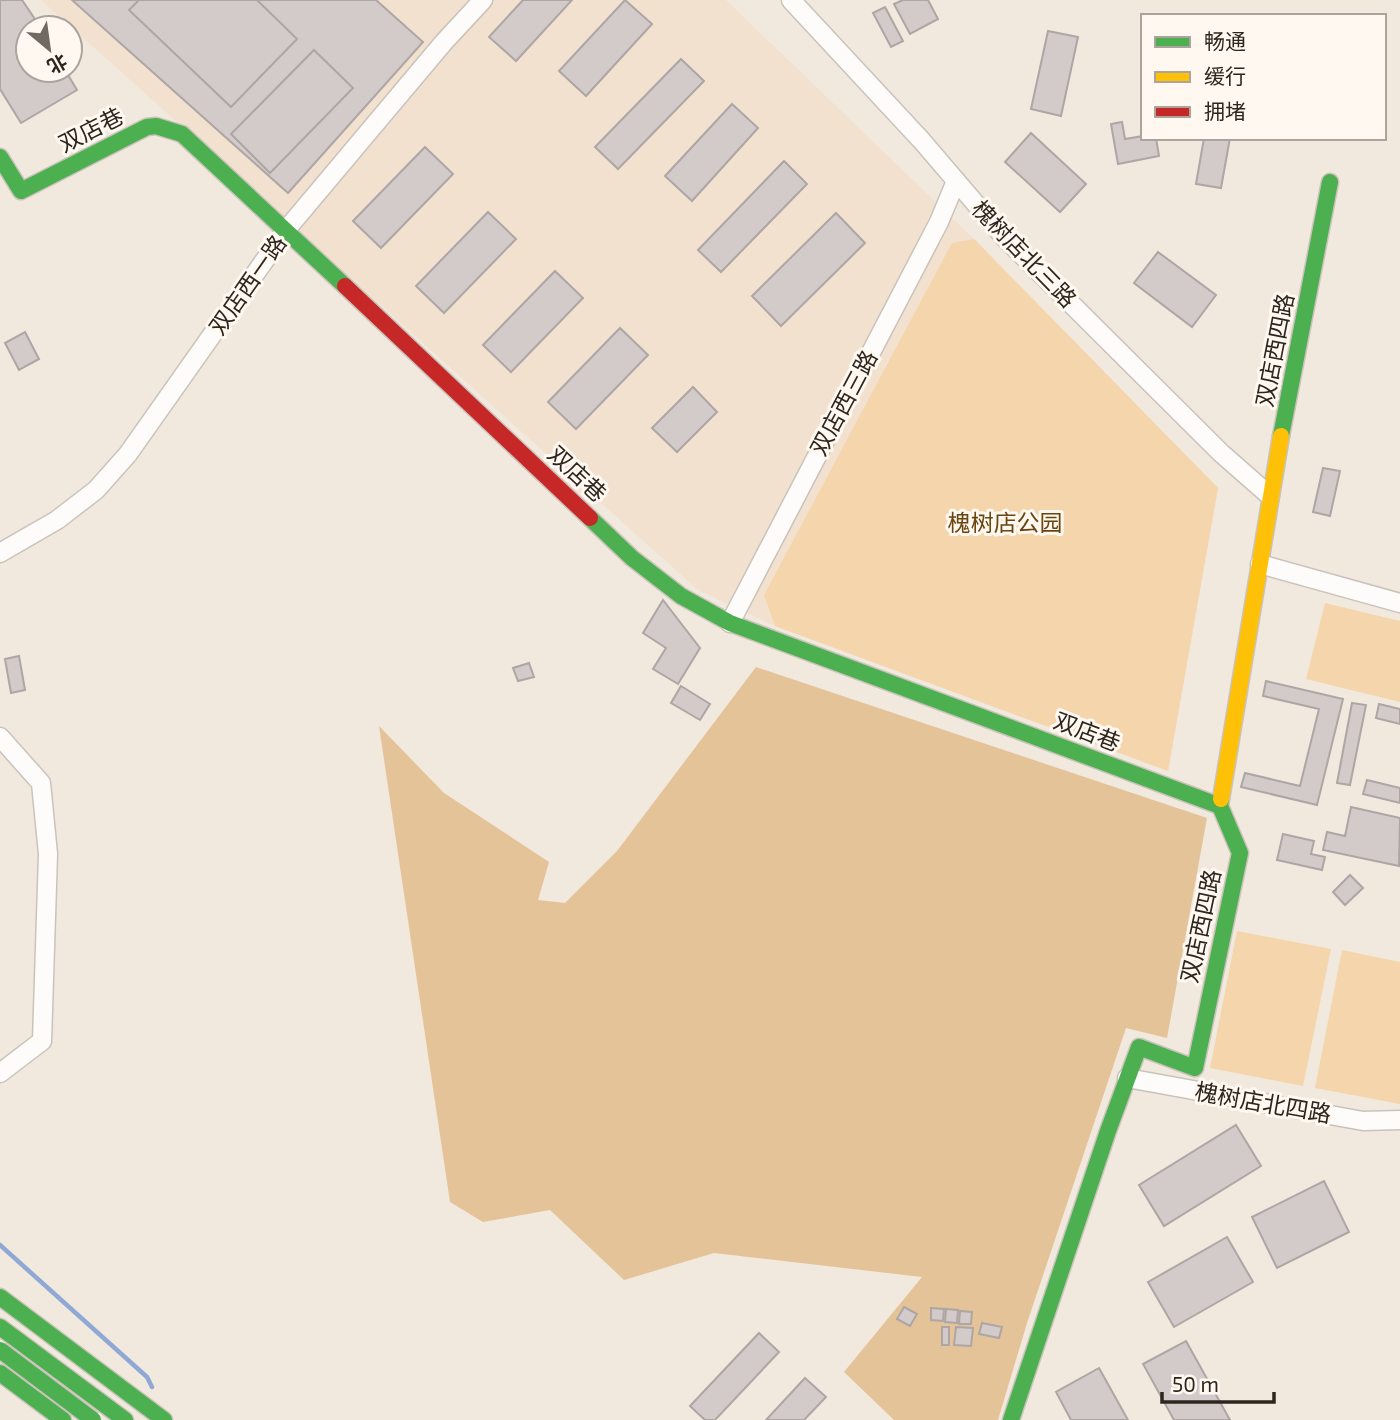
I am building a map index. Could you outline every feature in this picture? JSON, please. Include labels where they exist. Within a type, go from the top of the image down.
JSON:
[{"type":"street","name":"双店西一路","points":[[0,553],[57,520],[96,490],[128,454],[286,230],[435,52],[483,0]]},
{"type":"street","name":"槐树店北三路","points":[[792,0],[1034,266],[1221,453],[1270,496]]},
{"type":"street","name":"双店巷","points":[[0,157],[22,191],[147,127],[156,126],[182,134],[632,558],[681,596],[730,623],[1220,806]]},
{"type":"street","name":"双店西三路","points":[[730,623],[939,222],[956,181]]},
{"type":"street","name":"双店西四路","points":[[1011,1420],[1139,1047],[1195,1068],[1240,853],[1220,806],[1270,496],[1330,182]]},
{"type":"street","points":[[1260,564],[1400,603]]},
{"type":"street","points":[[0,737],[41,783],[48,854],[42,1041],[0,1073]]},
{"type":"street","name":"槐树店北四路","points":[[1127,1078],[1363,1121],[1400,1120]]},
{"type":"street","points":[[0,1297],[164,1420]]},
{"type":"street","points":[[0,1327],[120,1417]]},
{"type":"street","points":[[0,1350],[93,1420]]},
{"type":"street","points":[[0,1373],[62,1420]]},
{"type":"shaded area","points":[[41,0],[726,0],[974,239],[1218,488],[1168,771],[775,626],[698,590],[84,39],[84,14],[57,14]]},
{"type":"shaded area","points":[[756,667],[1207,818],[1167,1038],[1126,1028],[1027,1323],[998,1420],[894,1420],[844,1372],[922,1277],[714,1253],[624,1280],[550,1210],[483,1222],[450,1202],[379,726],[444,793],[549,862],[538,900],[565,903],[617,851]]},
{"type":"green space","name":"槐树店公园","points":[[974,239],[1218,488],[1168,771],[775,626],[764,595],[952,243]]},
{"type":"green space","points":[[1325,603],[1400,621],[1400,702],[1306,679]]},
{"type":"green space","points":[[1237,931],[1331,949],[1303,1086],[1210,1068]]},
{"type":"green space","points":[[1342,950],[1400,962],[1400,1104],[1315,1088]]},
{"type":"building","points":[[0,0],[22,0],[32,14],[14,14],[14,84],[73,84],[77,90],[21,123],[0,89]]},
{"type":"building","points":[[72,0],[376,0],[423,42],[288,193]]},
{"type":"building","points":[[139,0],[257,0],[297,39],[231,107],[129,10]]},
{"type":"building","points":[[523,0],[572,0],[516,61],[489,37]]},
{"type":"building","points":[[625,0],[652,24],[586,96],[559,71]]},
{"type":"building","points":[[903,0],[928,0],[938,19],[910,34],[894,4]]},
{"type":"building","points":[[885,7],[903,41],[891,47],[873,13]]},
{"type":"building","points":[[1048,31],[1078,37],[1061,116],[1031,109]]},
{"type":"building","points":[[314,50],[353,88],[270,173],[231,134]]},
{"type":"building","points":[[681,59],[704,81],[618,169],[595,147]]},
{"type":"building","points":[[732,104],[758,128],[692,201],[665,176]]},
{"type":"building","points":[[1122,122],[1125,139],[1141,136],[1141,140],[1156,140],[1159,156],[1118,164],[1111,124]]},
{"type":"building","points":[[1031,133],[1086,184],[1060,212],[1005,162]]},
{"type":"building","points":[[1204,140],[1230,140],[1221,188],[1196,184]]},
{"type":"building","points":[[425,147],[453,174],[381,248],[353,221]]},
{"type":"building","points":[[784,161],[807,184],[721,272],[698,250]]},
{"type":"building","points":[[488,212],[516,239],[444,313],[416,286]]},
{"type":"building","points":[[836,213],[865,243],[781,326],[752,296]]},
{"type":"building","points":[[1158,252],[1216,295],[1192,327],[1134,283]]},
{"type":"building","points":[[555,271],[583,298],[511,372],[483,345]]},
{"type":"building","points":[[620,328],[648,355],[576,429],[548,402]]},
{"type":"building","points":[[25,332],[39,359],[19,370],[5,343]]},
{"type":"building","points":[[693,387],[717,412],[677,452],[652,428]]},
{"type":"building","points":[[1323,468],[1340,471],[1330,516],[1313,512]]},
{"type":"building","points":[[663,600],[700,648],[678,684],[653,669],[666,648],[643,633]]},
{"type":"building","points":[[19,656],[25,690],[11,693],[5,659]]},
{"type":"building","points":[[529,663],[534,677],[518,681],[513,668]]},
{"type":"building","points":[[1266,681],[1343,699],[1317,805],[1241,787],[1245,773],[1300,786],[1319,709],[1263,696]]},
{"type":"building","points":[[681,686],[710,704],[700,720],[671,703]]},
{"type":"building","points":[[1352,703],[1366,705],[1350,785],[1337,783]]},
{"type":"building","points":[[1379,704],[1400,709],[1400,724],[1376,718]]},
{"type":"building","points":[[1367,780],[1400,788],[1400,803],[1363,794]]},
{"type":"building","points":[[1351,807],[1400,818],[1399,866],[1323,850],[1327,832],[1345,836]]},
{"type":"building","points":[[1283,834],[1314,841],[1311,854],[1325,857],[1322,870],[1277,860]]},
{"type":"building","points":[[1350,875],[1363,888],[1345,905],[1333,892]]},
{"type":"building","points":[[1236,1125],[1261,1166],[1164,1226],[1139,1185]]},
{"type":"building","points":[[1324,1181],[1349,1232],[1277,1268],[1252,1217]]},
{"type":"building","points":[[1227,1237],[1253,1282],[1174,1327],[1148,1282]]},
{"type":"building","points":[[904,1307],[917,1314],[910,1326],[897,1319]]},
{"type":"building","points":[[931,1308],[944,1309],[943,1321],[931,1320]]},
{"type":"building","points":[[946,1309],[958,1310],[957,1323],[945,1322]]},
{"type":"building","points":[[960,1311],[972,1312],[971,1324],[959,1324]]},
{"type":"building","points":[[982,1323],[1002,1327],[999,1338],[979,1334]]},
{"type":"building","points":[[942,1327],[949,1327],[949,1345],[942,1345]]},
{"type":"building","points":[[956,1327],[973,1328],[971,1346],[954,1345]]},
{"type":"building","points":[[759,1333],[779,1352],[715,1420],[705,1420],[690,1406]]},
{"type":"building","points":[[1186,1341],[1230,1420],[1174,1420],[1143,1364]]},
{"type":"building","points":[[1099,1368],[1128,1420],[1071,1420],[1056,1392]]},
{"type":"building","points":[[805,1378],[826,1397],[804,1420],[766,1420]]},
{"type":"waterway","points":[[0,1245],[147,1377],[152,1387]]},
{"type":"traffic: fast","points":[[0,157],[21,191],[147,127],[156,126],[182,134],[345,286]]},
{"type":"traffic: fast","points":[[1281,436],[1330,182]]},
{"type":"traffic: fast","points":[[590,518],[632,558],[681,596],[730,623],[1220,806]]},
{"type":"traffic: fast","points":[[1011,1420],[1139,1047],[1195,1068],[1240,853],[1220,806],[1221,799]]},
{"type":"traffic: fast","points":[[0,1297],[164,1420]]},
{"type":"traffic: fast","points":[[0,1327],[125,1420]]},
{"type":"traffic: fast","points":[[0,1350],[93,1420]]},
{"type":"traffic: fast","points":[[0,1373],[63,1420]]},
{"type":"traffic: slow","points":[[1221,799],[1281,436]]},
{"type":"traffic: jam","points":[[345,286],[590,518]]}]
